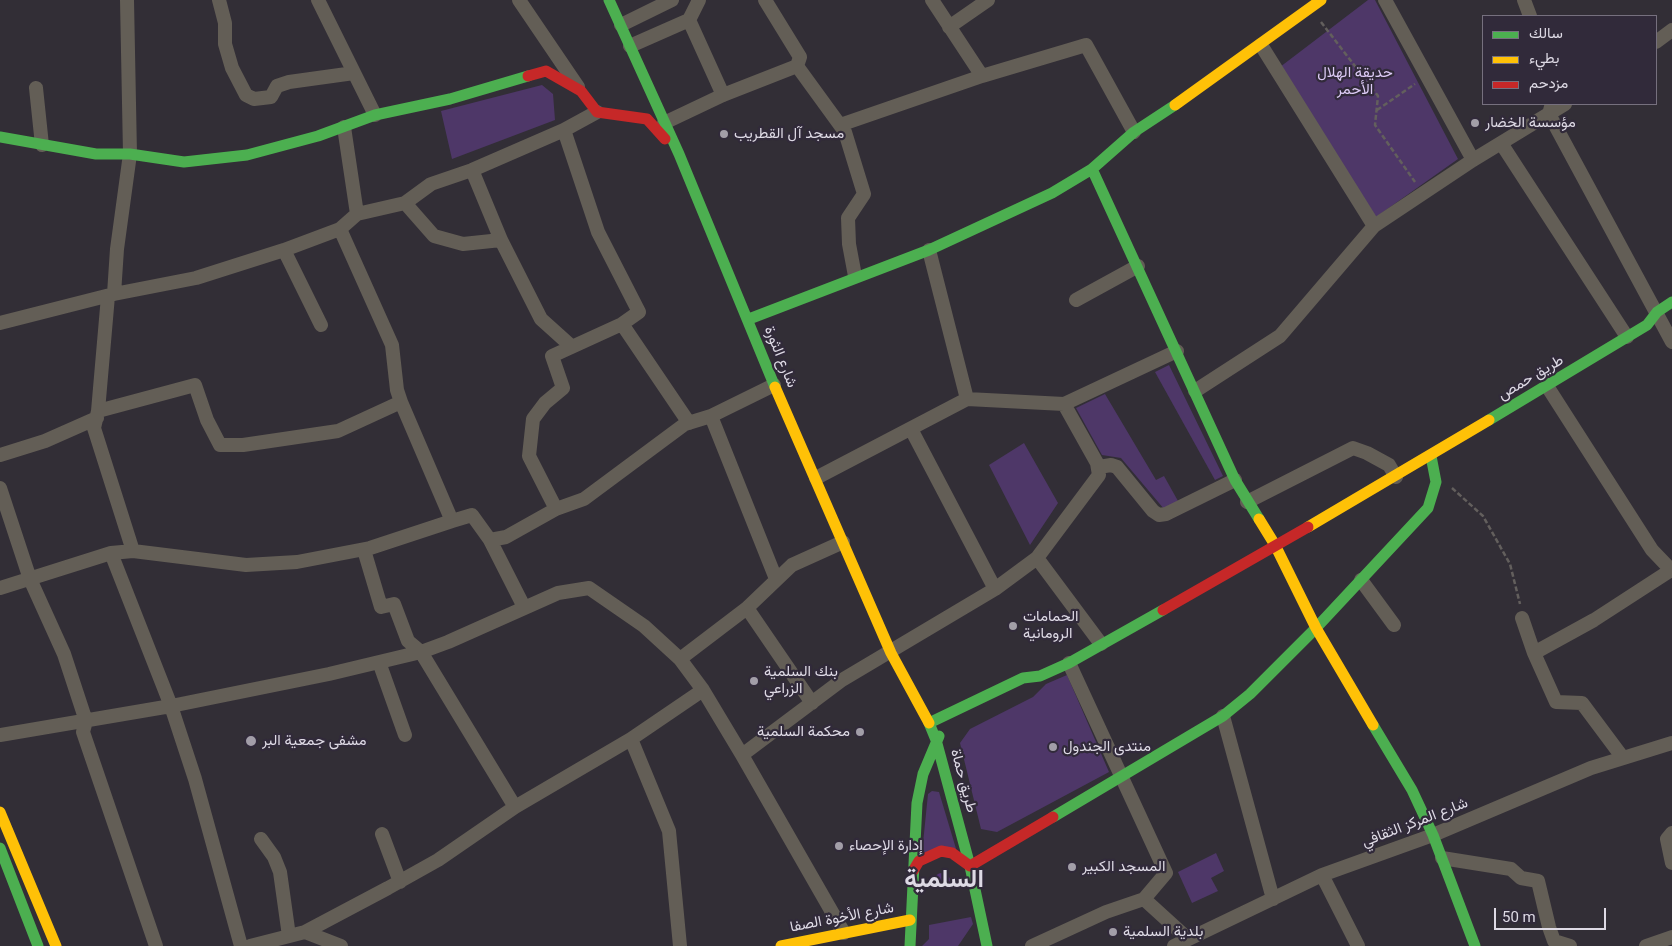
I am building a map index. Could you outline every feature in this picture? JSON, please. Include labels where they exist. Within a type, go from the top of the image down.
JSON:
[{"type":"main road","name":"شارع الثورة","points":[[609,0],[679,154],[774,384],[891,653],[929,723],[936,740]]},
{"type":"main road","points":[[748,319],[855,276],[928,250],[1052,193],[1092,169],[1134,132],[1162,115],[1321,0]]},
{"type":"main road","points":[[0,137],[96,154],[130,154],[184,162],[248,155],[344,127],[375,115],[450,99],[546,71],[581,91],[596,112],[634,119],[647,119],[679,154]]},
{"type":"main road","points":[[1092,169],[1235,480],[1275,545],[1316,628],[1412,790],[1433,835],[1475,946]]},
{"type":"main road","points":[[1664,317],[1672,302]]},
{"type":"main road","name":"طريق حمص","points":[[1040,676],[1069,663],[1396,477],[1646,325],[1664,317]]},
{"type":"main road","points":[[913,871],[919,861],[928,855],[941,851],[952,852],[970,866],[1223,716],[1250,694],[1316,628],[1428,508],[1436,482],[1431,456]]},
{"type":"main road","points":[[929,723],[1023,678],[1040,676]]},
{"type":"main road","points":[[936,740],[950,727],[1027,686],[1040,676]]},
{"type":"main road","name":"طريق حماة","points":[[936,740],[970,866],[987,946]]},
{"type":"main road","name":"طريق حماة","points":[[910,946],[919,788],[936,740]]},
{"type":"main road","points":[[0,812],[56,946]]},
{"type":"main road","points":[[0,848],[38,946]]},
{"type":"main road","name":"شارع الأخوة الصفا","points":[[781,946],[910,920]]},
{"type":"street","points":[[126,0],[130,154],[111,295],[98,415],[94,428],[133,551]]},
{"type":"street","points":[[219,0],[225,23],[225,44],[232,68],[246,95],[254,99],[271,97],[277,86],[289,82],[354,73]]},
{"type":"street","points":[[318,0],[375,115]]},
{"type":"street","points":[[519,0],[581,91]]},
{"type":"street","points":[[621,26],[672,0]]},
{"type":"street","points":[[630,46],[689,20],[700,0]]},
{"type":"street","points":[[765,0],[800,57],[797,66]]},
{"type":"street","points":[[932,0],[982,76]]},
{"type":"street","points":[[950,27],[988,0]]},
{"type":"street","points":[[1385,0],[1473,160]]},
{"type":"street","points":[[1524,0],[1530,15]]},
{"type":"street","points":[[689,20],[723,95]]},
{"type":"street","points":[[1657,41],[1672,30]]},
{"type":"street","points":[[840,125],[982,76],[1086,45],[1134,132]]},
{"type":"street","points":[[1261,45],[1374,226]]},
{"type":"street","points":[[664,123],[723,95],[797,66]]},
{"type":"street","points":[[797,66],[845,132],[864,194],[848,218],[849,244],[855,276]]},
{"type":"street","points":[[36,88],[42,144]]},
{"type":"street","points":[[1195,392],[1280,336],[1374,226],[1550,109],[1562,105]]},
{"type":"street","points":[[1550,109],[1664,317],[1672,342]]},
{"type":"street","points":[[0,323],[111,295],[196,278],[284,250],[340,229],[357,214],[405,202],[431,184],[472,170],[564,130],[596,112]]},
{"type":"street","points":[[344,127],[357,214]]},
{"type":"street","points":[[556,509],[529,456],[533,419],[545,402],[563,388],[552,356],[622,324],[639,312],[598,232],[564,130]]},
{"type":"street","points":[[1501,143],[1627,337]]},
{"type":"street","points":[[472,170],[501,240],[541,319],[571,346]]},
{"type":"street","points":[[405,202],[434,236],[463,244],[501,240]]},
{"type":"street","points":[[340,229],[392,345],[397,390],[401,402],[452,521]]},
{"type":"street","points":[[284,250],[321,325]]},
{"type":"street","points":[[928,250],[967,400]]},
{"type":"street","points":[[1076,300],[1138,266]]},
{"type":"street","points":[[622,324],[689,423]]},
{"type":"street","points":[[816,478],[967,400],[1064,404],[1177,351]]},
{"type":"street","points":[[490,540],[506,537],[556,509],[584,499],[689,423],[711,416],[774,384]]},
{"type":"street","points":[[0,455],[45,440],[98,415],[195,386],[207,420],[220,445],[243,445],[338,431],[401,402]]},
{"type":"street","points":[[1534,653],[1609,610],[1671,570],[1652,550],[1547,386]]},
{"type":"street","points":[[742,755],[842,680],[891,653],[995,590],[1037,558],[1098,479],[1099,468],[1064,404]]},
{"type":"street","points":[[711,416],[776,579]]},
{"type":"street","points":[[910,429],[995,590]]},
{"type":"street","points":[[1247,502],[1353,448],[1368,453],[1389,466],[1396,477]]},
{"type":"street","points":[[1099,468],[1111,465],[1117,467],[1153,511],[1159,515],[1166,514],[1235,480]]},
{"type":"street","points":[[0,488],[30,579],[64,654],[86,721],[83,732],[156,946]]},
{"type":"street","points":[[0,588],[111,553],[133,551],[246,565],[316,559],[364,550],[472,515],[490,540],[524,607]]},
{"type":"street","points":[[680,659],[747,608],[792,565],[843,542]]},
{"type":"street","points":[[364,550],[381,607],[394,604],[408,641],[421,652],[515,807]]},
{"type":"street","points":[[111,553],[171,706],[195,779],[241,946]]},
{"type":"street","points":[[1037,558],[1101,644]]},
{"type":"street","points":[[1361,580],[1394,625]]},
{"type":"street","points":[[0,735],[171,706],[421,652],[558,593],[589,588],[644,626],[680,659],[702,690],[742,755],[844,933]]},
{"type":"street","points":[[747,608],[812,703]]},
{"type":"street","points":[[1522,618],[1534,653],[1556,702],[1582,703],[1623,758]]},
{"type":"street","points":[[379,662],[406,735]]},
{"type":"street","points":[[1032,946],[1106,912],[1144,900],[1166,873],[1069,663]]},
{"type":"street","points":[[250,946],[305,932],[400,882],[438,860],[515,807],[631,739],[702,690]]},
{"type":"street","points":[[1223,716],[1273,899]]},
{"type":"street","points":[[631,739],[669,830],[680,946]]},
{"type":"street","name":"شارع المركز الثقافي","points":[[1174,946],[1322,875],[1433,835],[1582,772],[1672,744]]},
{"type":"street","points":[[1672,833],[1667,839],[1672,863]]},
{"type":"street","points":[[382,834],[400,882]]},
{"type":"street","points":[[261,839],[274,857],[280,872],[289,936]]},
{"type":"street","points":[[1442,858],[1511,869],[1521,878],[1538,881],[1554,941],[1570,946]]},
{"type":"street","points":[[1322,875],[1358,946]]},
{"type":"street","points":[[1144,900],[1188,940]]},
{"type":"street","points":[[305,932],[341,946]]},
{"type":"street","points":[[1646,946],[1672,937]]},
{"type":"path","points":[[1311,8],[1378,96],[1375,125],[1423,194]]},
{"type":"path","points":[[1377,110],[1427,76]]},
{"type":"path","points":[[1436,482],[1455,488],[1483,516],[1510,564],[1522,618]]},
{"type":"green space","name":"حديقة الهلال الأحمر","points":[[1368,0],[1375,0],[1458,159],[1376,217],[1280,67]]},
{"type":"green space","points":[[542,85],[553,94],[555,120],[452,159],[441,111]]},
{"type":"green space","points":[[1169,365],[1223,476],[1215,480],[1155,372]]},
{"type":"green space","points":[[1105,394],[1156,480],[1164,476],[1178,501],[1164,509],[1121,458],[1102,455],[1076,408]]},
{"type":"green space","points":[[1024,443],[1058,503],[1030,545],[989,465]]},
{"type":"green space","points":[[1067,675],[1109,772],[997,832],[981,829],[960,743],[970,729],[1033,697],[1046,684]]},
{"type":"green space","points":[[932,791],[939,792],[957,852],[922,853],[928,794]]},
{"type":"green space","points":[[1216,853],[1224,871],[1211,878],[1218,891],[1192,903],[1178,872]]},
{"type":"green space","points":[[971,917],[973,924],[958,946],[922,946],[929,939],[929,925]]},
{"type":"shaded area","points":[[942,873],[948,875],[950,881],[948,887],[942,889],[936,887],[934,881],[936,875]]},
{"type":"traffic: fast","points":[[609,0],[679,154],[775,387]]},
{"type":"traffic: fast","points":[[0,137],[96,154],[130,154],[184,162],[247,155],[318,136],[375,115],[450,99],[528,76]]},
{"type":"traffic: fast","points":[[749,319],[929,250],[1052,193],[1092,169],[1134,132],[1175,105]]},
{"type":"traffic: fast","points":[[1092,169],[1235,480],[1259,519]]},
{"type":"traffic: fast","points":[[1489,420],[1647,325],[1657,312],[1672,302]]},
{"type":"traffic: fast","points":[[1053,817],[1223,716],[1250,694],[1316,628],[1428,508],[1436,482],[1431,456]]},
{"type":"traffic: fast","points":[[987,946],[970,866],[936,740],[929,723],[1023,678],[1040,676],[1069,663],[1163,610]]},
{"type":"traffic: fast","points":[[1373,725],[1412,790],[1433,835],[1475,946]]},
{"type":"traffic: fast","points":[[910,946],[917,803],[923,774],[939,736]]},
{"type":"traffic: fast","points":[[0,848],[38,946]]},
{"type":"traffic: slow","points":[[1175,105],[1321,0]]},
{"type":"traffic: slow","points":[[775,387],[891,653],[929,723]]},
{"type":"traffic: slow","points":[[1308,527],[1489,420]]},
{"type":"traffic: slow","points":[[1259,519],[1275,545],[1316,628],[1373,725]]},
{"type":"traffic: slow","points":[[0,812],[56,946]]},
{"type":"traffic: slow","points":[[781,946],[910,920]]},
{"type":"traffic: jam","points":[[528,76],[546,71],[581,91],[597,112],[647,119],[665,139]]},
{"type":"traffic: jam","points":[[1163,610],[1308,527]]},
{"type":"traffic: jam","points":[[913,871],[919,861],[941,851],[952,853],[970,866],[1053,817]]},
{"type":"place","name":"مؤسسة الخضار","points":[[1475,123]]},
{"type":"place","name":"مسجد آل القطريب","points":[[724,134]]},
{"type":"place","name":"الحمامات الرومانية","points":[[1013,626]]},
{"type":"place","name":"بنك السلمية الزراعي","points":[[754,681]]},
{"type":"place","name":"محكمة السلمية","points":[[860,732]]},
{"type":"place","name":"مشفى جمعية البر","points":[[251,741]]},
{"type":"place","name":"منتدى الجندول","points":[[1053,747]]},
{"type":"place","name":"إدارة الإحصاء","points":[[839,846]]},
{"type":"place","name":"المسجد الكبير","points":[[1072,867]]},
{"type":"place","name":"بلدية السلمية","points":[[1113,932]]},
{"type":"district","name":"السلمية","points":[[944,881]]}]
